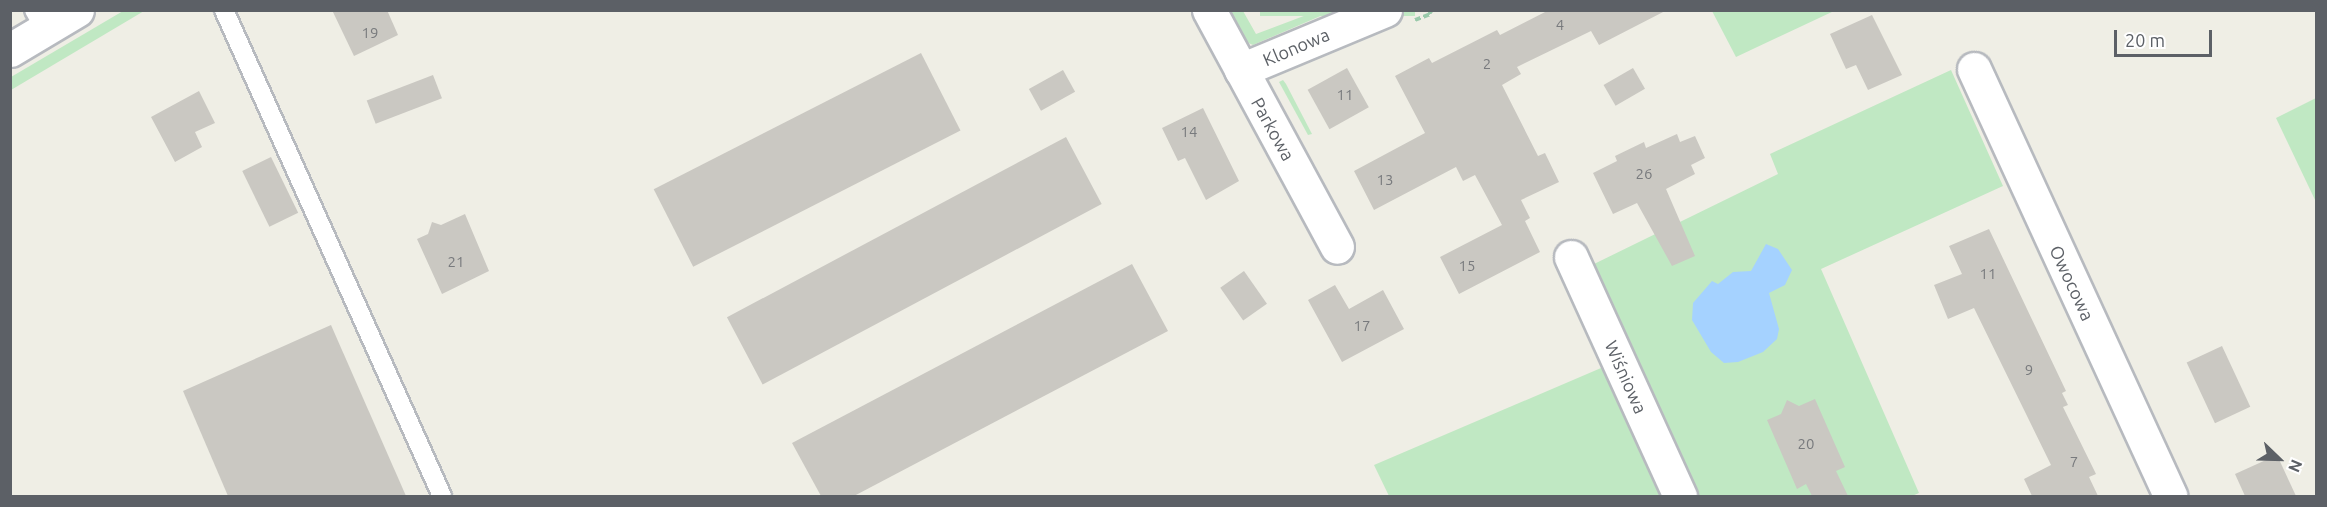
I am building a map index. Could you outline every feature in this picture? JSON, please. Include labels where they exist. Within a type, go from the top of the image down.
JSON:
[{"type":"street","points":[[10,50],[40,20],[77,10]]},
{"type":"street","name":"Parkowa","points":[[1209,10],[1337,247]]},
{"type":"street","name":"Klonowa","points":[[1240,70],[1397,17]]},
{"type":"street","name":"Owocowa","points":[[1974,69],[2170,496]]},
{"type":"street","name":"Wiśniowa","points":[[1571,257],[1680,496]]},
{"type":"lane","points":[[224,10],[442,496]]},
{"type":"path","points":[[1397,17],[1431,14],[1429,10]]},
{"type":"green space","points":[[123,11],[144,11],[11,90],[11,77]]},
{"type":"green space","points":[[1228,11],[1243,11],[1256,34],[1317,11],[1332,11],[1253,45],[1244,41]]},
{"type":"green space","points":[[1260,11],[1415,11],[1415,16],[1260,16]]},
{"type":"green space","points":[[1712,11],[1834,11],[1736,57]]},
{"type":"green space","points":[[1951,70],[2003,186],[1821,269],[1919,493],[1912,496],[1699,496],[1594,264],[1778,174],[1770,154]]},
{"type":"green space","points":[[1283,80],[1312,134],[1308,135],[1279,82]]},
{"type":"green space","points":[[2316,98],[2316,202],[2276,118]]},
{"type":"green space","points":[[1608,365],[1666,496],[1389,496],[1374,465]]},
{"type":"water","points":[[1766,244],[1778,249],[1792,270],[1785,285],[1769,293],[1779,329],[1777,339],[1763,352],[1738,362],[1724,363],[1711,352],[1692,320],[1693,303],[1712,281],[1718,284],[1733,272],[1751,271]]},
{"type":"building","points":[[332,10],[387,10],[398,35],[354,56]]},
{"type":"building","points":[[1549,10],[1667,10],[1599,45],[1591,31],[1517,67],[1521,74],[1502,85],[1538,156],[1545,153],[1559,182],[1521,200],[1530,218],[1525,221],[1540,252],[1459,294],[1440,257],[1502,225],[1475,175],[1463,181],[1456,167],[1374,210],[1354,171],[1425,133],[1395,76],[1429,58],[1432,63],[1497,30],[1500,35]]},
{"type":"building","points":[[1872,15],[1902,75],[1868,90],[1856,65],[1846,69],[1830,34]]},
{"type":"building","points":[[921,53],[960,131],[693,267],[654,189]]},
{"type":"building","points":[[1347,68],[1369,107],[1329,129],[1308,90]]},
{"type":"building","points":[[1633,68],[1645,89],[1616,106],[1604,85]]},
{"type":"building","points":[[1063,70],[1075,92],[1041,111],[1029,89]]},
{"type":"building","points":[[433,75],[442,98],[376,124],[367,100]]},
{"type":"building","points":[[199,91],[215,123],[195,132],[202,147],[175,162],[151,117]]},
{"type":"building","points":[[1203,108],[1239,181],[1206,200],[1185,158],[1178,161],[1162,128]]},
{"type":"building","points":[[1677,134],[1680,142],[1695,136],[1705,158],[1691,165],[1695,174],[1666,189],[1695,256],[1672,266],[1637,203],[1613,214],[1593,173],[1617,161],[1615,156],[1644,142],[1646,148]]},
{"type":"building","points":[[1066,137],[1102,204],[763,384],[727,317]]},
{"type":"building","points":[[271,157],[298,213],[269,227],[242,171]]},
{"type":"building","points":[[465,214],[489,271],[442,294],[417,239],[428,234],[432,222],[441,225]]},
{"type":"building","points":[[1989,229],[2066,391],[2062,393],[2068,405],[2063,407],[2096,474],[2089,477],[2098,496],[2032,496],[2024,479],[2051,465],[1974,308],[1948,319],[1934,285],[1962,274],[1949,246]]},
{"type":"building","points":[[1132,264],[1168,331],[854,496],[821,496],[792,443]]},
{"type":"building","points":[[1244,271],[1267,304],[1243,320],[1220,288]]},
{"type":"building","points":[[1335,285],[1349,309],[1383,290],[1404,329],[1342,362],[1308,300]]},
{"type":"building","points":[[331,325],[406,496],[228,496],[183,391]]},
{"type":"building","points":[[2222,346],[2250,407],[2215,423],[2187,362]]},
{"type":"building","points":[[1815,399],[1845,467],[1836,471],[1848,496],[1812,496],[1806,484],[1797,489],[1767,420],[1781,414],[1787,400],[1799,406]]},
{"type":"building","points":[[2277,455],[2296,496],[2245,496],[2235,474]]}]
